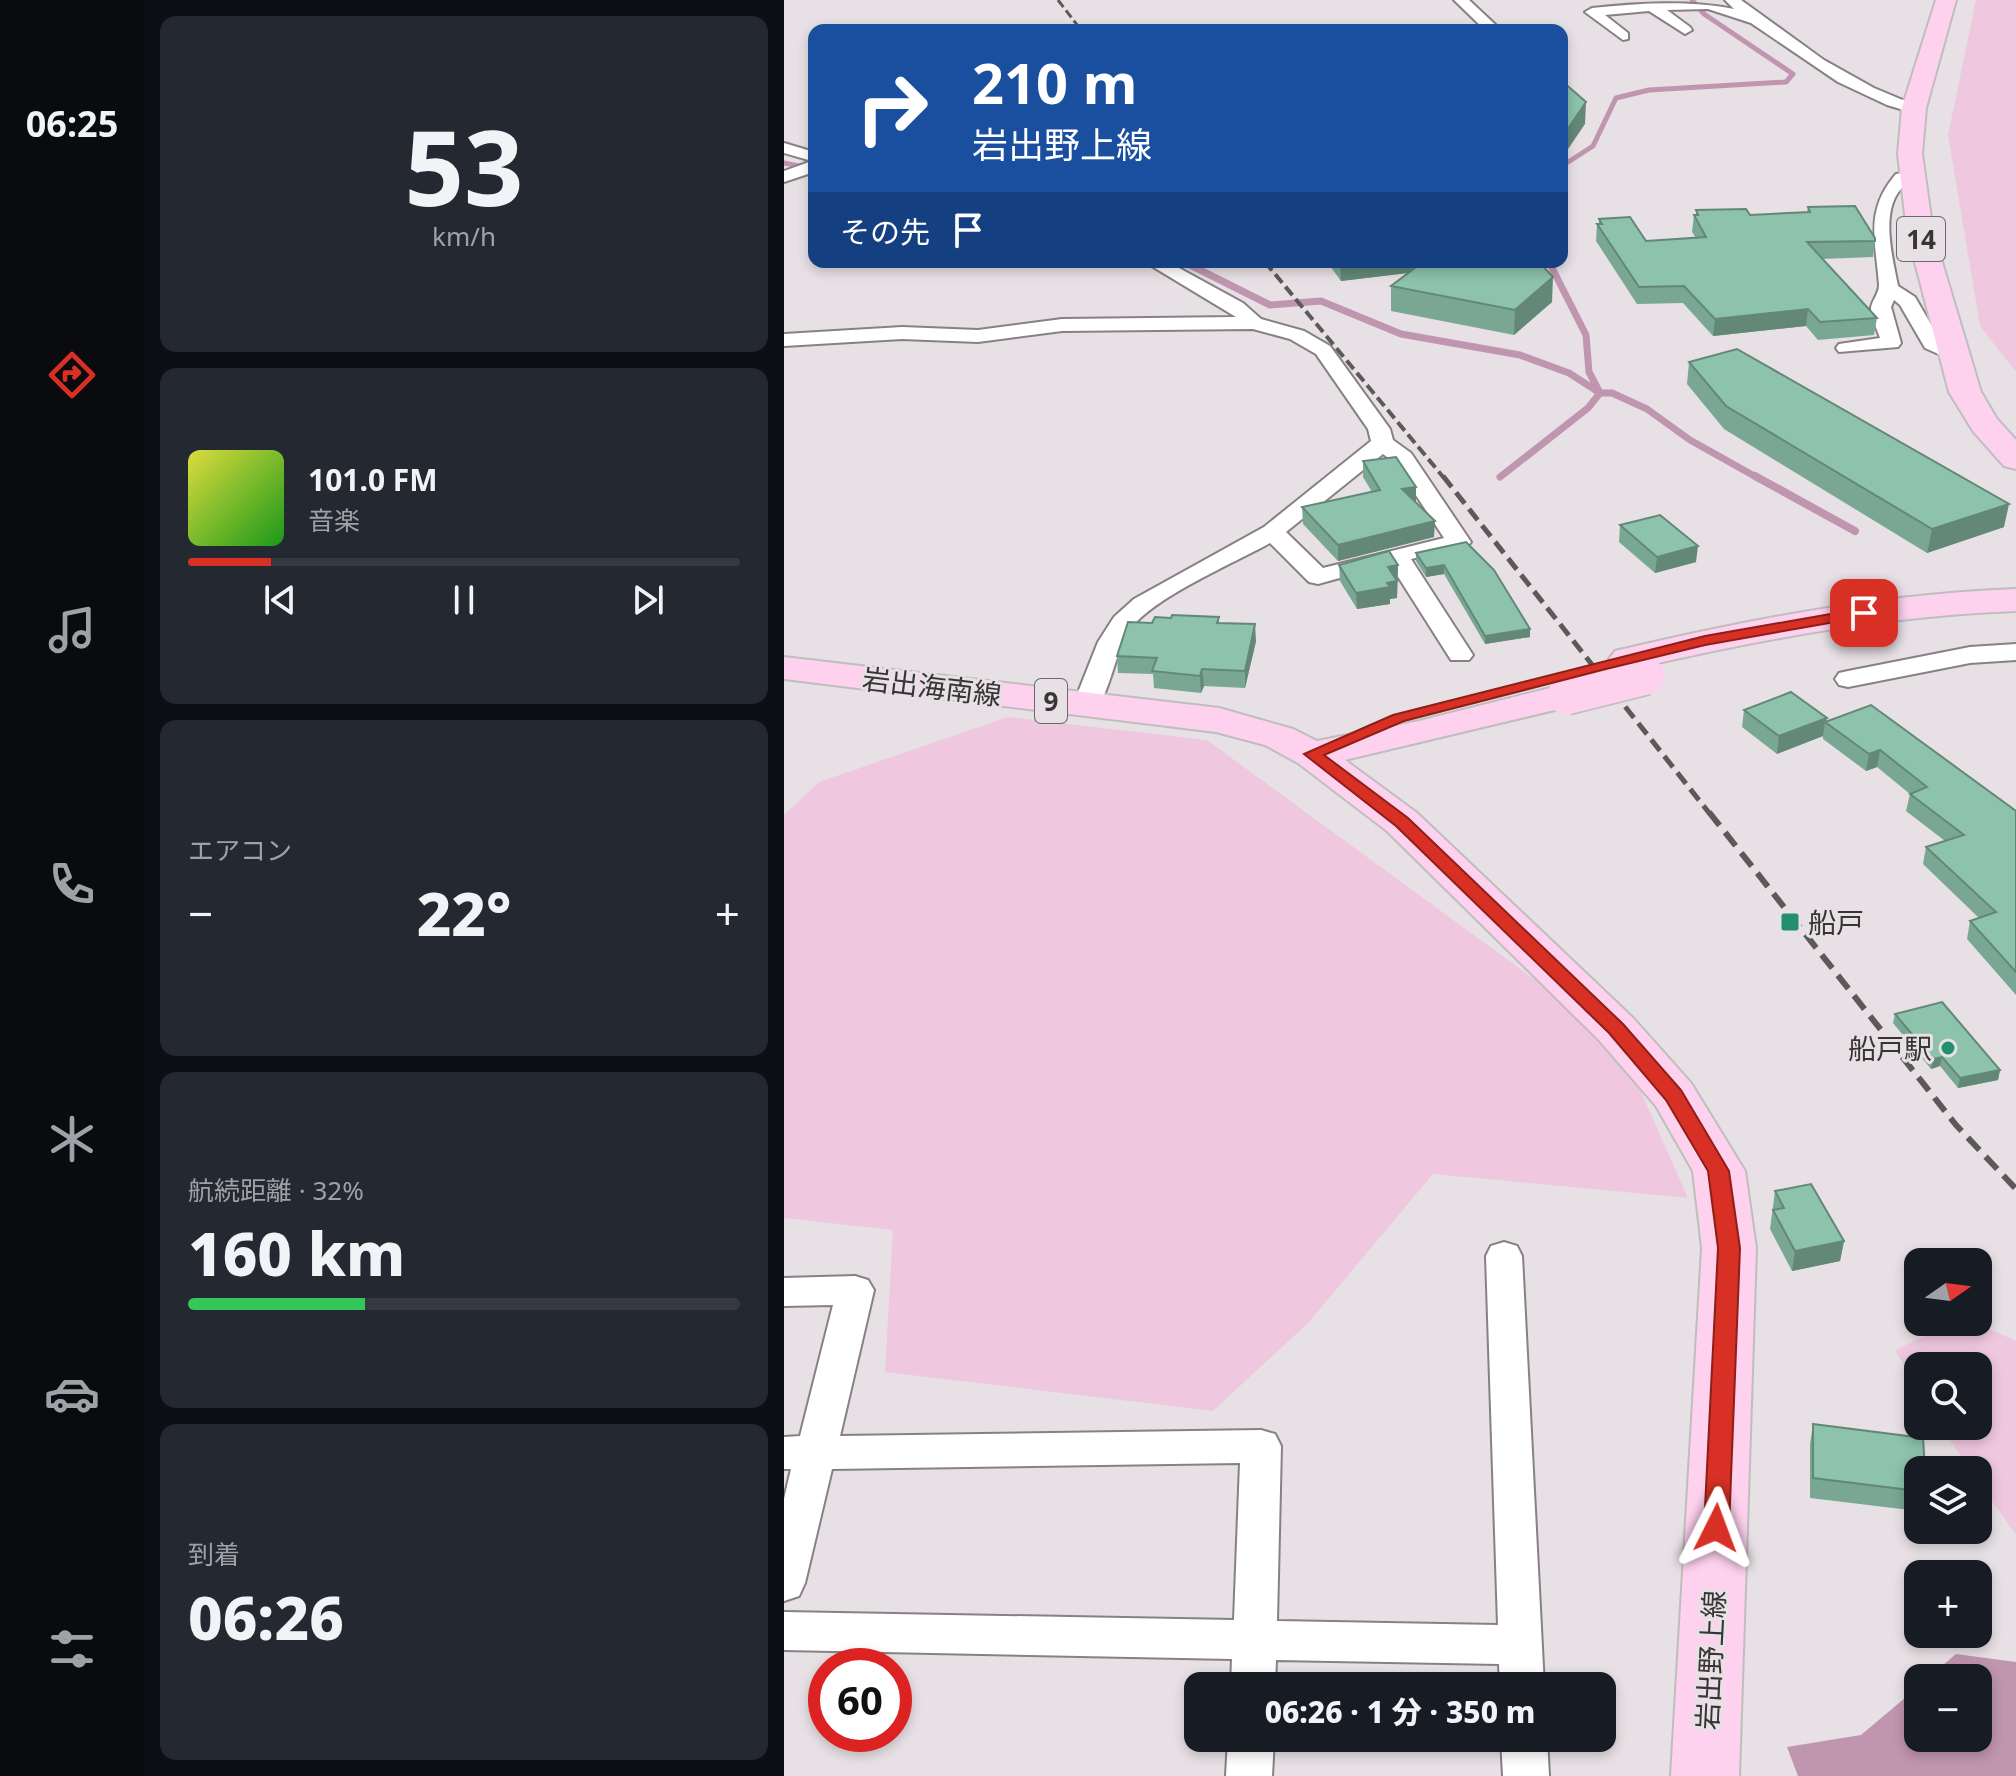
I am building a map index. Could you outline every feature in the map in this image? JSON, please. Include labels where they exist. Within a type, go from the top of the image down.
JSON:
[{"type":"main road","name":"14","points":[[1946,0],[1914,108],[1910,154],[1920,232],[1965,392],[1984,424],[2016,459]]},
{"type":"main road","points":[[1312,754],[1419,733],[1560,687],[1637,667],[1705,641],[1879,610],[2016,600]]},
{"type":"main road","points":[[1637,667],[1826,642],[2016,623]]},
{"type":"main road","name":"岩出海南線","points":[[784,668],[1219,720],[1279,737],[1312,754]]},
{"type":"main road","name":"岩出野上線","points":[[1312,754],[1402,822],[1616,1029],[1674,1095],[1719,1171],[1729,1248],[1705,1776]]},
{"type":"street","points":[[1461,0],[1487,24]]},
{"type":"street","points":[[1576,0],[1623,36]]},
{"type":"street","points":[[1732,0],[1755,21],[1892,104],[1914,108]]},
{"type":"street","points":[[1592,12],[1652,6],[1709,5],[1755,21]]},
{"type":"street","points":[[1652,6],[1685,30]]},
{"type":"street","points":[[784,148],[808,155]]},
{"type":"street","points":[[784,177],[808,168]]},
{"type":"street","points":[[1846,348],[1891,343],[1881,307],[1889,289],[1879,224],[1894,185],[1902,178],[1913,177]]},
{"type":"street","points":[[1165,268],[1236,307],[1254,323]]},
{"type":"street","points":[[1889,289],[1908,301],[1932,344],[1954,355]]},
{"type":"street","points":[[784,340],[902,333],[978,336],[1062,325],[1254,323],[1297,335],[1323,350],[1379,429],[1383,443],[1403,458],[1459,542],[1396,555],[1318,577],[1272,532]]},
{"type":"street","points":[[1086,705],[1123,622],[1143,604],[1272,532],[1383,443]]},
{"type":"street","points":[[1396,555],[1460,655]]},
{"type":"street","points":[[1848,679],[1970,655],[2016,652]]},
{"type":"street","points":[[784,1631],[1255,1640],[1521,1665],[1504,1256]]},
{"type":"street","points":[[784,1292],[855,1290],[801,1453],[784,1583]]},
{"type":"street","points":[[801,1453],[1261,1446],[1254,1672]]},
{"type":"street","points":[[1249,1776],[1250,1752]]},
{"type":"street","points":[[1525,1752],[1526,1776]]},
{"type":"shaded area","points":[[1976,0],[2016,0],[2016,372],[1980,326],[1948,135]]},
{"type":"shaded area","points":[[1008,717],[1207,740],[1553,993],[1634,1076],[1688,1198],[1433,1174],[1309,1322],[1213,1411],[885,1372],[893,1230],[784,1218],[784,815],[819,782]]},
{"type":"shaded area","points":[[1992,1330],[2016,1341],[2016,1535],[1992,1501],[1992,1456],[1961,1456],[1950,1440],[1992,1440],[1992,1352],[1904,1352],[1904,1366],[1895,1350],[1925,1336],[1992,1336]]},
{"type":"shaded area","points":[[1956,1654],[2016,1662],[2016,1776],[1798,1776],[1787,1747],[1861,1735],[1904,1699],[1904,1752],[1992,1752],[1992,1664],[1944,1664]]},
{"type":"building","points":[[1568,86],[1586,102],[1568,129]]},
{"type":"building","points":[[1855,206],[1875,241],[1807,242],[1877,318],[1820,322],[1808,309],[1715,319],[1684,286],[1639,287],[1597,224],[1602,224],[1599,219],[1630,217],[1646,241],[1706,237],[1694,215],[1698,215],[1696,210],[1746,209],[1750,215],[1810,212],[1808,207]]},
{"type":"building","points":[[1415,268],[1545,268],[1553,277],[1515,310],[1391,286]]},
{"type":"building","points":[[1737,349],[2009,504],[1932,529],[1726,406],[1689,362]]},
{"type":"building","points":[[1396,457],[1416,487],[1402,489],[1435,521],[1338,545],[1302,507],[1380,490],[1363,461]]},
{"type":"building","points":[[1660,515],[1698,546],[1657,557],[1620,525]]},
{"type":"building","points":[[1466,542],[1494,570],[1530,629],[1485,636],[1444,565],[1426,568],[1416,553]]},
{"type":"building","points":[[1389,551],[1398,565],[1388,567],[1397,581],[1387,583],[1390,587],[1356,593],[1339,565]]},
{"type":"building","points":[[1172,615],[1219,617],[1217,623],[1255,624],[1245,671],[1202,669],[1200,676],[1152,671],[1157,658],[1117,656],[1128,622],[1152,623],[1155,617],[1171,618]]},
{"type":"building","points":[[1791,692],[1827,718],[1779,736],[1744,710]]},
{"type":"building","points":[[1871,705],[2016,811],[2016,972],[1970,921],[1996,912],[1926,847],[1964,835],[1910,794],[1927,787],[1880,750],[1869,754],[1825,722]]},
{"type":"building","name":"船戸駅","points":[[1942,1002],[2000,1070],[1960,1078],[1942,1057],[1933,1059],[1895,1014]]},
{"type":"building","points":[[1811,1184],[1844,1241],[1795,1251],[1773,1210],[1784,1208],[1775,1191]]},
{"type":"building","points":[[1813,1424],[1904,1436],[1904,1440],[1923,1440],[1924,1456],[1904,1456],[1904,1489],[1813,1478]]},
{"type":"waterway","points":[[1568,162],[1593,146],[1616,98],[1649,90],[1786,82],[1793,74],[1704,14],[1692,0]]},
{"type":"waterway","points":[[784,163],[808,168]]},
{"type":"waterway","points":[[1196,268],[1270,305],[1321,301],[1401,334],[1520,355],[1569,373],[1600,393]]},
{"type":"waterway","points":[[1552,268],[1586,335],[1589,372],[1599,391]]},
{"type":"waterway","points":[[1500,477],[1588,408],[1600,393]]},
{"type":"waterway","points":[[1600,393],[1612,393],[1647,409],[1690,440],[1758,478]]},
{"type":"waterway","points":[[1755,476],[1855,531]]},
{"type":"railway","points":[[1058,0],[1076,24]]},
{"type":"railway","points":[[1270,268],[1444,478]]},
{"type":"railway","points":[[1443,476],[1710,814]]},
{"type":"railway","points":[[1709,812],[1956,1125],[2016,1189]]},
{"type":"place","name":"船戸","points":[[1790,922]]},
{"type":"place","name":"船戸駅","points":[[1948,1048]]},
{"type":"route","points":[[1716,1528],[1729,1248],[1719,1171],[1674,1095],[1616,1029],[1402,822],[1312,754],[1399,718],[1603,665],[1705,641],[1864,613]]}]
